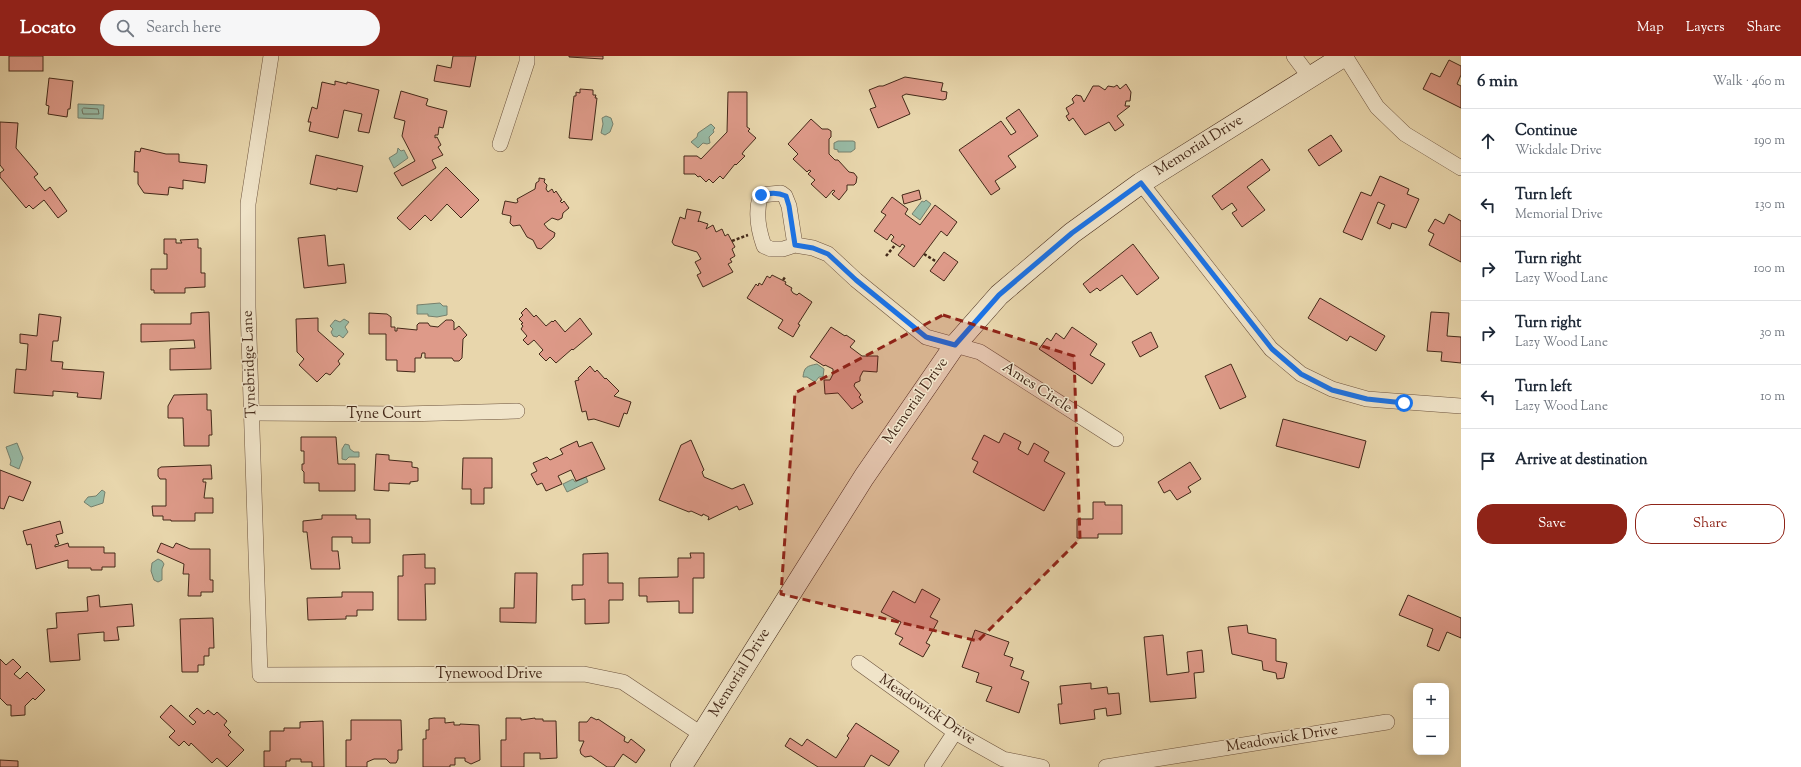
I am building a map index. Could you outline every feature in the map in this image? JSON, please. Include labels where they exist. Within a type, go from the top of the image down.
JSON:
[{"type":"street","name":"Tynebridge Lane","points":[[260,674],[248,307],[248,204],[271,56]]},
{"type":"street","points":[[500,144],[527,62],[527,56]]},
{"type":"street","points":[[1294,56],[1309,76]]},
{"type":"street","points":[[1344,56],[1377,107],[1405,134],[1461,168]]},
{"type":"street","name":"Memorial Drive","points":[[682,767],[701,734],[864,477],[955,345],[999,295],[1072,233],[1141,183],[1309,76],[1344,56]]},
{"type":"street","points":[[1141,183],[1272,349],[1301,374],[1332,390],[1367,399],[1461,406]]},
{"type":"street","name":"Ames Circle","points":[[795,245],[813,248],[828,254],[856,280],[926,337],[980,352],[1116,439]]},
{"type":"street","name":"Tyne Court","points":[[252,414],[404,414],[516,411]]},
{"type":"street","name":"Meadowick Drive","points":[[859,663],[955,732],[1003,759],[1042,767]]},
{"type":"street","name":"Tynewood Drive","points":[[260,674],[584,674],[623,682],[701,734]]},
{"type":"street","name":"Meadowick Drive","points":[[1106,767],[1387,722]]},
{"type":"street","points":[[932,767],[955,732]]},
{"type":"path","points":[[886,256],[896,244]]},
{"type":"path","points":[[924,254],[936,262]]},
{"type":"path","points":[[783,280],[786,276]]},
{"type":"highlighted area","points":[[943,315],[1074,356],[1080,539],[978,641],[781,594],[795,393]]},
{"type":"water","points":[[78,104],[104,105],[103,119],[78,118]]},
{"type":"water","points":[[606,116],[611,118],[613,124],[610,132],[605,135],[601,133],[603,124],[602,118]]},
{"type":"water","points":[[711,124],[715,128],[713,130],[714,132],[709,137],[710,143],[703,143],[698,148],[691,142],[697,137],[698,133]]},
{"type":"water","points":[[838,141],[853,141],[855,142],[855,149],[851,152],[838,152],[838,150],[834,149],[834,143]]},
{"type":"water","points":[[398,148],[401,151],[404,150],[408,158],[394,168],[389,158],[397,153]]},
{"type":"water","points":[[926,200],[931,204],[920,220],[912,214],[922,201],[924,202]]},
{"type":"water","points":[[440,303],[443,306],[447,306],[447,315],[437,317],[428,316],[428,314],[417,314],[417,305]]},
{"type":"water","points":[[344,319],[349,322],[345,327],[348,332],[343,338],[339,335],[337,337],[333,336],[331,332],[333,329],[330,326],[335,320],[340,322]]},
{"type":"water","points":[[817,364],[824,369],[823,377],[819,377],[815,382],[807,377],[803,377],[804,371],[807,368],[811,365]]},
{"type":"water","points":[[17,443],[23,458],[19,469],[10,465],[11,461],[6,447]]},
{"type":"water","points":[[345,444],[349,445],[350,449],[354,452],[359,452],[359,457],[349,457],[346,460],[342,459],[342,449]]},
{"type":"water","points":[[586,477],[588,482],[567,492],[563,484],[573,479],[575,482]]},
{"type":"water","points":[[102,490],[105,492],[103,503],[91,507],[84,502],[88,497],[96,496]]},
{"type":"water","points":[[158,559],[164,564],[162,569],[162,580],[158,582],[154,580],[151,571],[152,563]]},
{"type":"building","points":[[9,56],[43,56],[43,71],[9,71]]},
{"type":"building","points":[[453,56],[476,56],[470,87],[434,81],[437,65],[451,68]]},
{"type":"building","points":[[603,56],[603,59],[569,57]]},
{"type":"building","points":[[1449,60],[1461,66],[1461,75],[1457,84],[1461,86],[1461,108],[1423,89],[1431,73],[1440,77]]},
{"type":"building","points":[[905,77],[943,83],[941,91],[947,92],[946,99],[943,100],[906,94],[902,96],[910,114],[878,128],[870,109],[876,107],[869,90]]},
{"type":"building","points":[[49,78],[73,81],[70,109],[68,109],[67,117],[48,114],[49,106],[46,105]]},
{"type":"building","points":[[335,81],[347,84],[347,82],[379,90],[369,133],[358,131],[362,114],[344,110],[338,138],[309,131],[311,122],[308,122],[312,107],[317,109],[322,82],[335,85]]},
{"type":"building","points":[[1126,84],[1131,92],[1130,101],[1126,101],[1125,106],[1130,106],[1117,116],[1124,125],[1115,131],[1109,122],[1085,135],[1073,118],[1069,121],[1066,116],[1069,114],[1066,108],[1074,103],[1072,99],[1076,95],[1081,96],[1084,102],[1093,86],[1099,86],[1105,90],[1108,86],[1114,87],[1117,85],[1120,89]]},
{"type":"building","points":[[580,89],[593,90],[593,95],[596,95],[595,98],[597,98],[592,140],[569,138],[574,96],[576,96],[576,92],[580,93]]},
{"type":"building","points":[[401,91],[428,99],[426,105],[447,111],[443,128],[439,127],[438,135],[435,135],[435,138],[437,137],[441,145],[438,147],[443,155],[432,160],[436,168],[402,186],[394,173],[415,161],[402,136],[405,121],[394,118]]},
{"type":"building","points":[[728,92],[747,92],[747,127],[750,129],[748,131],[756,138],[742,154],[745,156],[736,165],[735,164],[723,179],[720,176],[713,183],[709,179],[706,182],[700,176],[698,177],[695,174],[684,174],[684,156],[697,156],[701,159],[727,132]]},
{"type":"building","points":[[1019,109],[1038,136],[1008,156],[1016,167],[995,181],[1000,189],[991,195],[959,150],[1001,121],[1011,135],[1016,132],[1006,118]]},
{"type":"building","points":[[811,119],[822,129],[828,129],[831,131],[831,137],[829,139],[829,154],[835,160],[838,160],[849,172],[854,173],[857,177],[854,185],[847,185],[847,190],[839,200],[832,194],[835,191],[833,190],[826,198],[811,184],[815,180],[808,174],[811,171],[809,170],[807,172],[793,159],[798,154],[788,144]]},
{"type":"building","points":[[0,122],[18,123],[16,148],[38,174],[34,177],[45,191],[50,187],[67,211],[58,218],[44,200],[33,209],[29,205],[26,208],[0,177],[0,173],[4,170],[0,165]]},
{"type":"building","points":[[1331,135],[1342,151],[1319,166],[1308,150]]},
{"type":"building","points":[[141,148],[166,154],[179,154],[179,162],[207,165],[205,183],[183,180],[183,189],[169,187],[168,195],[144,193],[138,184],[138,172],[134,172],[135,151],[140,152]]},
{"type":"building","points":[[316,155],[363,166],[357,192],[337,188],[337,190],[310,184]]},
{"type":"building","points":[[1262,159],[1270,170],[1247,187],[1265,210],[1242,227],[1232,213],[1237,210],[1232,203],[1222,210],[1212,196]]},
{"type":"building","points":[[446,167],[479,200],[461,218],[447,204],[431,221],[425,215],[410,230],[397,218]]},
{"type":"building","points":[[1380,176],[1409,189],[1407,194],[1419,199],[1406,228],[1392,223],[1390,229],[1377,223],[1385,205],[1378,202],[1362,240],[1343,232],[1361,192],[1371,196]]},
{"type":"building","points":[[539,178],[545,179],[544,182],[547,185],[546,189],[548,192],[552,189],[554,193],[556,191],[562,200],[560,201],[562,203],[564,201],[569,208],[563,213],[562,218],[558,220],[552,218],[544,224],[548,229],[555,233],[554,237],[541,249],[537,248],[533,240],[527,237],[520,225],[513,226],[510,223],[511,216],[502,214],[505,201],[518,202],[517,199],[535,189]]},
{"type":"building","points":[[919,190],[921,199],[904,204],[902,195]]},
{"type":"building","points":[[892,197],[908,209],[905,214],[920,225],[935,205],[957,222],[947,236],[941,231],[914,267],[898,255],[905,246],[902,244],[900,247],[891,241],[894,237],[891,234],[887,240],[874,231],[886,215],[881,212]]},
{"type":"building","points":[[687,209],[701,212],[698,222],[708,224],[706,229],[713,225],[716,232],[722,229],[725,236],[728,234],[735,247],[732,249],[735,256],[730,259],[732,262],[728,264],[733,272],[703,287],[697,275],[701,273],[695,262],[701,259],[697,252],[674,245],[672,242],[680,217],[685,219]]},
{"type":"building","points":[[1449,214],[1461,221],[1461,262],[1429,245],[1434,234],[1428,231],[1435,219],[1444,224]]},
{"type":"building","points":[[325,235],[328,266],[344,264],[346,283],[304,288],[298,238]]},
{"type":"building","points":[[164,239],[176,239],[176,243],[182,243],[180,240],[198,239],[198,248],[201,248],[201,273],[205,273],[205,287],[185,288],[185,293],[154,293],[154,290],[151,290],[151,269],[167,269],[167,254],[164,254]]},
{"type":"building","points":[[1133,244],[1159,278],[1137,295],[1122,275],[1100,291],[1097,288],[1090,293],[1083,284]]},
{"type":"building","points":[[944,252],[958,262],[944,281],[930,271]]},
{"type":"building","points":[[772,275],[786,282],[785,284],[792,288],[791,290],[793,293],[797,295],[799,293],[812,302],[798,324],[800,325],[793,337],[778,328],[783,320],[747,298],[756,284],[758,286],[759,283],[762,285],[767,276],[770,278]]},
{"type":"building","points":[[1320,298],[1385,336],[1376,351],[1350,336],[1347,341],[1308,318]]},
{"type":"building","points":[[526,308],[534,317],[536,315],[546,326],[555,320],[565,332],[580,318],[592,334],[556,363],[550,357],[546,361],[539,354],[543,350],[534,340],[528,345],[523,340],[527,336],[521,329],[523,326],[521,324],[523,323],[519,319],[523,315],[521,313]]},
{"type":"building","points":[[209,312],[211,369],[170,370],[170,349],[195,348],[194,340],[141,342],[141,324],[191,324],[191,313]]},
{"type":"building","points":[[1431,312],[1449,313],[1447,336],[1461,337],[1461,363],[1441,361],[1442,352],[1427,351]]},
{"type":"building","points":[[369,313],[387,314],[391,317],[391,327],[395,327],[395,331],[397,331],[397,328],[417,330],[417,325],[419,323],[428,323],[430,326],[438,327],[446,320],[452,320],[454,322],[454,330],[459,326],[467,335],[463,339],[462,358],[459,361],[454,361],[452,358],[425,358],[425,353],[422,353],[421,358],[415,358],[415,372],[397,371],[397,360],[386,360],[386,334],[369,334]]},
{"type":"building","points":[[39,314],[61,317],[58,341],[53,341],[51,361],[63,362],[62,369],[104,372],[101,399],[77,397],[78,393],[53,391],[53,396],[14,393],[16,369],[26,370],[28,344],[20,343],[20,334],[37,336]]},
{"type":"building","points":[[318,318],[318,331],[344,354],[338,361],[340,364],[330,375],[326,373],[317,382],[299,365],[304,359],[297,352],[296,319]]},
{"type":"building","points":[[831,327],[855,341],[850,347],[862,356],[878,356],[877,372],[863,371],[860,381],[855,383],[854,386],[861,395],[859,397],[863,402],[852,409],[838,393],[825,394],[824,380],[830,380],[833,374],[833,369],[825,365],[824,366],[810,357]]},
{"type":"building","points":[[1072,327],[1097,344],[1090,355],[1105,364],[1092,384],[1039,349],[1047,338],[1051,341],[1056,333],[1064,339]]},
{"type":"building","points":[[1151,332],[1158,347],[1140,357],[1132,342]]},
{"type":"building","points":[[1231,364],[1246,397],[1220,409],[1205,376]]},
{"type":"building","points":[[590,366],[595,372],[597,370],[619,391],[614,396],[631,402],[627,414],[624,413],[619,427],[594,419],[588,420],[586,411],[582,412],[575,381],[579,380],[578,378]]},
{"type":"building","points":[[207,394],[207,410],[211,410],[212,435],[209,435],[209,446],[184,446],[183,418],[168,418],[168,406],[174,395]]},
{"type":"building","points":[[1283,419],[1366,441],[1359,468],[1276,446]]},
{"type":"building","points":[[1004,433],[1021,442],[1018,449],[1028,455],[1034,443],[1049,452],[1044,461],[1065,473],[1044,511],[973,472],[978,462],[972,459],[984,435],[999,443]]},
{"type":"building","points":[[301,437],[336,437],[338,464],[355,464],[355,491],[319,491],[319,483],[304,483],[302,464],[304,464],[304,451],[301,451]]},
{"type":"building","points":[[691,440],[704,470],[702,472],[704,477],[732,489],[744,484],[753,504],[739,510],[737,506],[708,520],[709,517],[703,514],[702,516],[691,511],[689,512],[659,500],[681,445]]},
{"type":"building","points":[[577,441],[579,447],[592,442],[605,469],[576,481],[571,470],[558,476],[562,484],[546,491],[542,483],[537,485],[531,474],[537,471],[533,463],[547,457],[550,460],[563,454],[560,449]]},
{"type":"building","points":[[376,454],[389,455],[389,460],[412,462],[412,467],[418,468],[418,481],[410,482],[410,484],[389,483],[389,491],[374,490]]},
{"type":"building","points":[[463,458],[492,458],[492,488],[484,488],[484,504],[471,504],[471,489],[462,489]]},
{"type":"building","points":[[1190,462],[1201,479],[1188,487],[1191,492],[1177,500],[1170,490],[1164,493],[1158,482]]},
{"type":"building","points":[[211,465],[212,479],[203,479],[203,482],[206,482],[204,498],[213,498],[213,513],[195,513],[195,521],[171,521],[163,520],[163,516],[153,516],[152,506],[166,506],[166,479],[160,479],[158,476],[158,469],[161,467]]},
{"type":"building","points":[[0,470],[31,482],[23,501],[9,496],[4,509],[0,508]]},
{"type":"building","points":[[1093,502],[1105,502],[1105,505],[1122,505],[1122,534],[1098,534],[1098,538],[1077,538],[1077,519],[1093,519]]},
{"type":"building","points":[[322,515],[356,515],[356,519],[370,519],[370,543],[352,543],[352,537],[332,537],[332,551],[338,551],[340,569],[311,569],[307,532],[303,532],[303,521],[322,519]]},
{"type":"building","points":[[60,521],[63,533],[56,535],[59,544],[55,545],[55,547],[68,543],[69,547],[104,547],[104,553],[115,553],[115,567],[102,567],[102,570],[91,570],[91,568],[68,568],[68,560],[36,569],[31,544],[27,545],[23,531]]},
{"type":"building","points":[[161,543],[173,548],[176,543],[190,549],[210,549],[210,580],[213,580],[213,592],[201,592],[201,596],[188,596],[189,574],[183,574],[184,564],[157,552]]},
{"type":"building","points":[[608,553],[608,583],[623,583],[623,600],[609,600],[609,623],[585,624],[585,599],[572,600],[572,585],[583,585],[583,554]]},
{"type":"building","points":[[690,553],[704,553],[704,578],[693,578],[693,613],[679,613],[679,601],[647,602],[647,596],[639,596],[639,578],[678,577],[678,558],[691,558]]},
{"type":"building","points":[[425,554],[425,568],[435,568],[435,584],[425,584],[426,620],[398,620],[398,576],[403,576],[403,555]]},
{"type":"building","points":[[515,573],[537,573],[536,623],[500,622],[500,608],[514,608]]},
{"type":"building","points":[[922,589],[940,599],[930,617],[938,621],[926,643],[930,645],[923,657],[899,644],[903,638],[895,634],[901,622],[881,612],[893,591],[915,603]]},
{"type":"building","points":[[342,592],[373,592],[373,610],[357,610],[357,616],[346,616],[346,619],[308,620],[307,598],[342,597]]},
{"type":"building","points":[[99,595],[100,607],[132,604],[134,626],[117,627],[119,640],[104,641],[104,632],[78,634],[80,660],[50,662],[47,629],[57,628],[56,613],[88,611],[87,597]]},
{"type":"building","points":[[1408,595],[1461,618],[1461,638],[1447,632],[1439,651],[1427,646],[1433,629],[1399,615]]},
{"type":"building","points":[[213,618],[214,648],[209,648],[209,656],[204,656],[204,665],[198,665],[198,672],[182,672],[180,619]]},
{"type":"building","points":[[1247,625],[1248,633],[1276,639],[1276,661],[1287,663],[1284,678],[1277,679],[1276,673],[1263,670],[1262,661],[1232,654],[1228,627]]},
{"type":"building","points":[[975,630],[1009,642],[1004,655],[1013,658],[1010,666],[1024,671],[1021,679],[1029,682],[1019,713],[986,701],[992,687],[976,682],[979,673],[962,667]]},
{"type":"building","points":[[1163,635],[1167,675],[1189,672],[1187,652],[1202,650],[1204,672],[1194,673],[1196,698],[1150,702],[1144,637]]},
{"type":"building","points":[[0,659],[6,665],[13,659],[21,667],[14,674],[20,679],[27,672],[45,690],[35,700],[33,698],[25,706],[25,715],[11,716],[11,705],[7,705],[0,698]]},
{"type":"building","points":[[1091,683],[1091,689],[1107,687],[1108,694],[1119,693],[1121,714],[1107,716],[1106,708],[1094,710],[1095,719],[1060,724],[1058,704],[1062,704],[1060,686]]},
{"type":"building","points":[[171,705],[193,725],[196,722],[189,716],[197,708],[204,714],[208,710],[214,715],[217,712],[227,721],[224,725],[231,732],[228,735],[244,750],[227,767],[217,758],[212,763],[191,743],[189,746],[184,741],[179,746],[169,737],[175,731],[160,717]]},
{"type":"building","points":[[591,717],[597,720],[598,719],[625,737],[624,741],[628,743],[631,739],[645,750],[636,763],[623,754],[614,767],[607,767],[591,756],[585,757],[581,754],[580,750],[584,741],[579,741],[579,722],[587,722]]},
{"type":"building","points":[[445,718],[445,723],[454,722],[454,725],[479,725],[480,760],[471,764],[465,761],[465,758],[455,758],[455,765],[450,765],[450,767],[423,767],[423,739],[426,739],[426,730],[429,730],[429,719]]},
{"type":"building","points":[[506,718],[521,718],[521,720],[535,718],[543,719],[543,721],[556,721],[557,758],[540,759],[540,753],[524,753],[524,767],[501,767],[501,740],[506,740]]},
{"type":"building","points":[[351,720],[401,720],[402,750],[398,750],[398,759],[396,763],[390,763],[386,759],[374,759],[367,762],[367,767],[346,767],[346,740],[351,740]]},
{"type":"building","points":[[323,721],[324,767],[312,767],[312,762],[301,762],[301,759],[290,759],[290,761],[286,761],[286,767],[264,767],[264,751],[270,751],[270,731],[284,731],[284,728],[300,728],[300,722]]},
{"type":"building","points":[[856,723],[899,751],[889,766],[871,755],[864,767],[818,767],[785,746],[790,738],[802,746],[807,739],[836,758],[849,738],[847,736]]},
{"type":"building","points":[[0,760],[18,761],[18,767],[0,767]]},
{"type":"route","points":[[761,195],[780,193],[786,196],[795,245],[813,248],[828,254],[841,264],[856,280],[926,337],[955,345],[999,295],[1072,233],[1141,183],[1272,349],[1301,374],[1332,390],[1367,399],[1404,403]]}]
